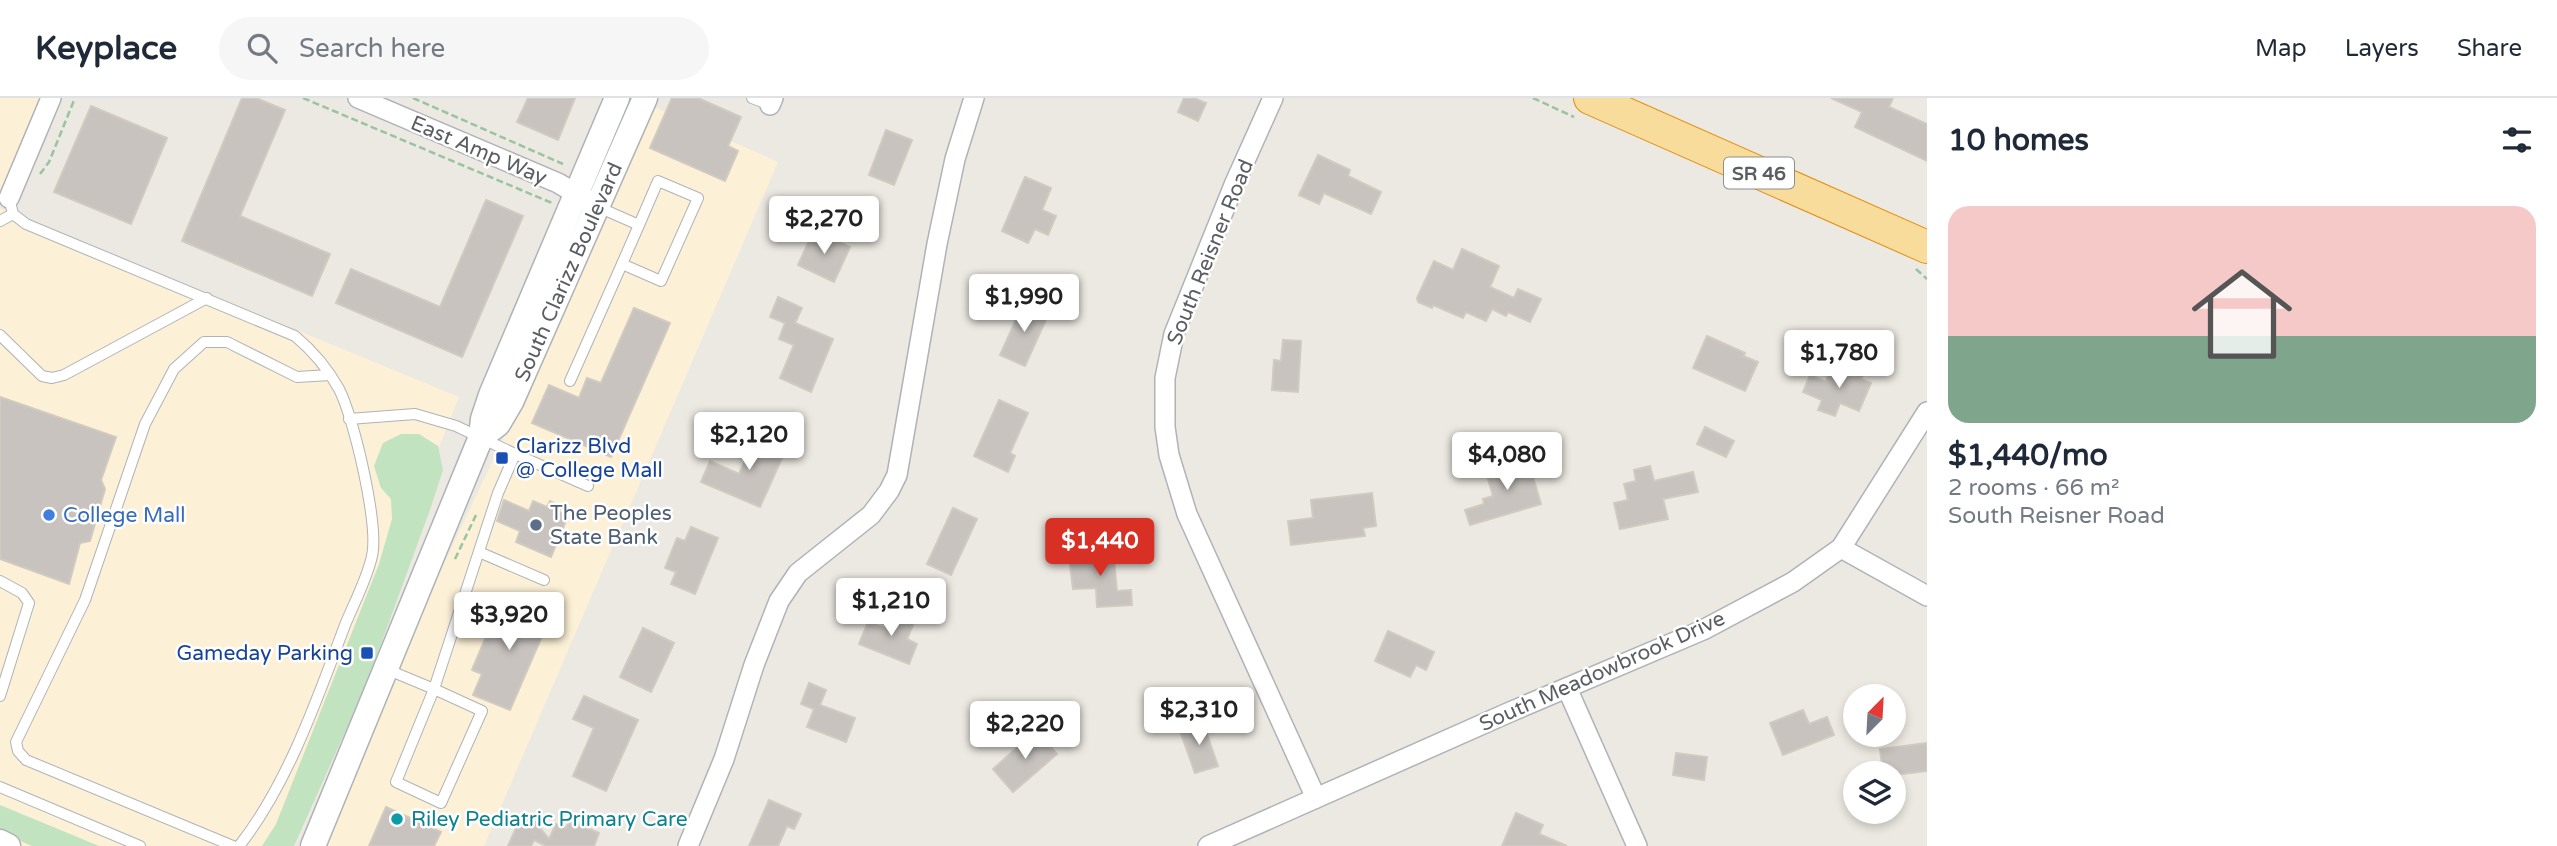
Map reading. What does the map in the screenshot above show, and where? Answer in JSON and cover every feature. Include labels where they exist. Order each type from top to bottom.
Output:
[{"type":"highway","name":"SR 46","points":[[1590,98],[1927,247]]},
{"type":"street","points":[[11,206],[20,169],[51,98]]},
{"type":"street","name":"East Amp Way","points":[[358,98],[558,183],[566,199],[597,207]]},
{"type":"street","name":"South Clarizz Boulevard","points":[[313,846],[481,437],[483,419],[491,396],[566,199],[617,98]]},
{"type":"street","name":"South Clarizz Boulevard","points":[[481,437],[498,424],[511,402],[645,98]]},
{"type":"street","points":[[688,846],[723,759],[754,665],[779,601],[804,568],[871,515],[897,475],[955,159],[974,98]]},
{"type":"street","name":"South Reisner Road","points":[[1273,98],[1234,185],[1174,334],[1165,378],[1164,427],[1169,455],[1187,514],[1317,798]]},
{"type":"street","name":"South Meadowbrook Drive","points":[[1208,846],[1703,630],[1793,582],[1841,548],[1927,412]]},
{"type":"street","points":[[1841,548],[1927,596]]},
{"type":"street","points":[[1567,688],[1637,846]]},
{"type":"street","points":[[0,842],[8,846]]},
{"type":"lane","points":[[570,381],[639,225],[659,181],[698,198],[661,281],[622,264]]},
{"type":"lane","points":[[0,221],[11,206],[26,224],[295,335],[321,361],[340,391],[360,458],[374,529],[372,555],[277,789],[259,821],[239,846]]},
{"type":"lane","points":[[597,207],[639,225]]},
{"type":"lane","points":[[0,335],[42,376],[52,378],[64,375],[207,298]]},
{"type":"lane","points":[[233,846],[26,760],[18,751],[16,742],[85,600],[145,424],[174,369],[204,342],[228,342],[297,377],[330,375]]},
{"type":"lane","points":[[349,419],[415,414],[450,424],[588,486]]},
{"type":"lane","points":[[386,669],[434,689],[482,711],[441,803],[396,782],[434,689],[498,493],[515,454]]},
{"type":"lane","points":[[479,552],[544,580]]},
{"type":"lane","points":[[0,581],[22,593],[29,603],[0,696]]},
{"type":"lane","points":[[0,787],[140,846]]},
{"type":"path","points":[[20,169],[37,175],[45,169],[75,98]]},
{"type":"path","points":[[303,98],[566,199]]},
{"type":"path","points":[[413,98],[566,165]]},
{"type":"shaded area","points":[[0,98],[55,98],[0,205]]},
{"type":"shaded area","points":[[648,104],[778,162],[484,846],[327,846],[396,665],[503,439]]},
{"type":"shaded area","points":[[0,208],[459,397],[279,846],[0,846]]},
{"type":"green space","points":[[401,434],[419,434],[438,446],[443,470],[431,507],[366,685],[294,846],[262,846],[276,824],[379,564],[392,519],[391,499],[381,488],[374,466],[383,443]]},
{"type":"green space","points":[[0,805],[99,846],[32,846],[0,832]]},
{"type":"building","points":[[242,98],[256,98],[285,110],[240,216],[330,254],[312,296],[182,241]]},
{"type":"building","points":[[528,98],[575,98],[558,140],[517,122]]},
{"type":"building","points":[[672,98],[698,98],[741,117],[728,146],[738,151],[725,181],[650,148]]},
{"type":"building","points":[[1184,98],[1194,98],[1206,103],[1198,121],[1178,112]]},
{"type":"building","points":[[1831,98],[1893,98],[1889,107],[1927,124],[1927,161],[1855,127],[1862,112]]},
{"type":"building","points":[[91,106],[167,138],[131,224],[54,192]]},
{"type":"building","points":[[886,130],[912,140],[894,185],[869,175]]},
{"type":"building","points":[[1318,155],[1350,170],[1348,176],[1381,192],[1371,214],[1324,193],[1319,204],[1299,195]]},
{"type":"building","points":[[1025,177],[1051,188],[1042,210],[1056,216],[1048,235],[1035,229],[1028,243],[1002,231]]},
{"type":"building","points":[[486,200],[523,216],[462,357],[336,303],[351,269],[440,307]]},
{"type":"building","points":[[850,218],[866,224],[859,239],[843,232]]},
{"type":"building","points":[[814,230],[850,247],[834,282],[798,265]]},
{"type":"building","points":[[1462,249],[1499,266],[1490,287],[1514,298],[1518,289],[1541,299],[1530,322],[1508,312],[1506,316],[1492,309],[1486,321],[1466,312],[1463,318],[1433,305],[1432,308],[1418,302],[1417,298],[1434,261],[1453,270]]},
{"type":"building","points":[[778,297],[802,308],[795,323],[833,339],[811,392],[780,378],[794,345],[779,339],[785,323],[770,317]]},
{"type":"building","points":[[1024,302],[1049,313],[1025,366],[1000,355]]},
{"type":"building","points":[[634,308],[670,323],[611,457],[532,423],[549,385],[579,398],[587,378],[601,383]]},
{"type":"building","points":[[1707,336],[1745,353],[1743,356],[1758,362],[1745,391],[1693,368]]},
{"type":"building","points":[[1283,340],[1301,341],[1298,392],[1272,390],[1274,360],[1281,361]]},
{"type":"building","points":[[1843,365],[1864,373],[1861,379],[1871,383],[1859,411],[1840,403],[1835,416],[1818,410],[1822,400],[1803,392],[1810,375],[1826,382],[1831,367],[1841,371]]},
{"type":"building","name":"College Mall","points":[[0,397],[116,437],[101,480],[105,489],[90,541],[80,543],[69,584],[0,559]]},
{"type":"building","points":[[999,400],[1028,413],[1010,453],[1015,456],[1008,472],[974,456]]},
{"type":"building","points":[[1705,427],[1734,441],[1726,457],[1697,444]]},
{"type":"building","points":[[757,434],[787,447],[760,507],[701,482],[710,461],[739,474]]},
{"type":"building","points":[[1527,457],[1541,504],[1470,525],[1465,510],[1484,504],[1483,499],[1493,496],[1485,469]]},
{"type":"building","points":[[1650,466],[1654,481],[1693,472],[1698,492],[1663,499],[1668,519],[1620,529],[1614,503],[1628,500],[1624,484],[1636,481],[1634,470]]},
{"type":"building","points":[[1372,493],[1376,526],[1363,528],[1365,536],[1291,545],[1288,521],[1313,518],[1311,500]]},
{"type":"building","name":"The Peoples State Bank","points":[[504,500],[529,511],[533,501],[547,507],[550,501],[561,506],[559,512],[568,516],[551,557],[516,542],[520,531],[497,521]]},
{"type":"building","points":[[953,508],[977,519],[951,575],[927,564]]},
{"type":"building","points":[[691,527],[718,538],[695,594],[671,584],[676,572],[665,568],[677,538],[685,541]]},
{"type":"building","points":[[1113,549],[1117,591],[1131,590],[1132,605],[1097,607],[1096,588],[1073,589],[1070,564],[1078,563],[1077,553]]},
{"type":"building","points":[[514,597],[552,613],[510,710],[473,695],[482,674],[472,670],[498,608],[508,612]]},
{"type":"building","points":[[894,611],[915,620],[907,639],[917,644],[909,664],[859,644],[868,622],[886,629]]},
{"type":"building","points":[[643,628],[674,643],[651,692],[620,677]]},
{"type":"building","points":[[1388,631],[1434,652],[1426,670],[1416,665],[1410,677],[1375,661]]},
{"type":"building","points":[[809,683],[826,690],[820,705],[855,718],[846,742],[807,727],[814,709],[801,704]]},
{"type":"building","points":[[584,696],[638,720],[606,791],[573,776],[594,728],[573,719]]},
{"type":"building","points":[[1803,710],[1809,724],[1827,717],[1834,735],[1783,755],[1770,723]]},
{"type":"building","points":[[1202,720],[1218,766],[1195,773],[1179,728]]},
{"type":"building","points":[[1036,731],[1057,754],[1013,792],[993,769]]},
{"type":"building","points":[[1927,743],[1927,771],[1906,774],[1906,761],[1881,761],[1880,749]]},
{"type":"building","points":[[1676,753],[1707,757],[1704,780],[1673,775]]},
{"type":"building","points":[[769,800],[801,814],[794,829],[787,826],[778,846],[749,846]]},
{"type":"building","name":"Riley Pediatric Primary Care","points":[[386,807],[441,832],[434,846],[369,846]]},
{"type":"building","points":[[1516,813],[1543,825],[1539,834],[1567,846],[1502,846]]},
{"type":"building","points":[[530,816],[549,839],[556,824],[566,828],[570,820],[599,833],[594,846],[546,846],[534,840],[531,846],[508,846],[516,828]]},
{"type":"place","name":"Clarizz Blvd @ College Mall","points":[[502,458]]},
{"type":"place","name":"College Mall","points":[[49,515]]},
{"type":"place","name":"The Peoples State Bank","points":[[536,525]]},
{"type":"place","name":"Gameday Parking","points":[[367,653]]},
{"type":"place","name":"Riley Pediatric Primary Care","points":[[397,819]]}]
